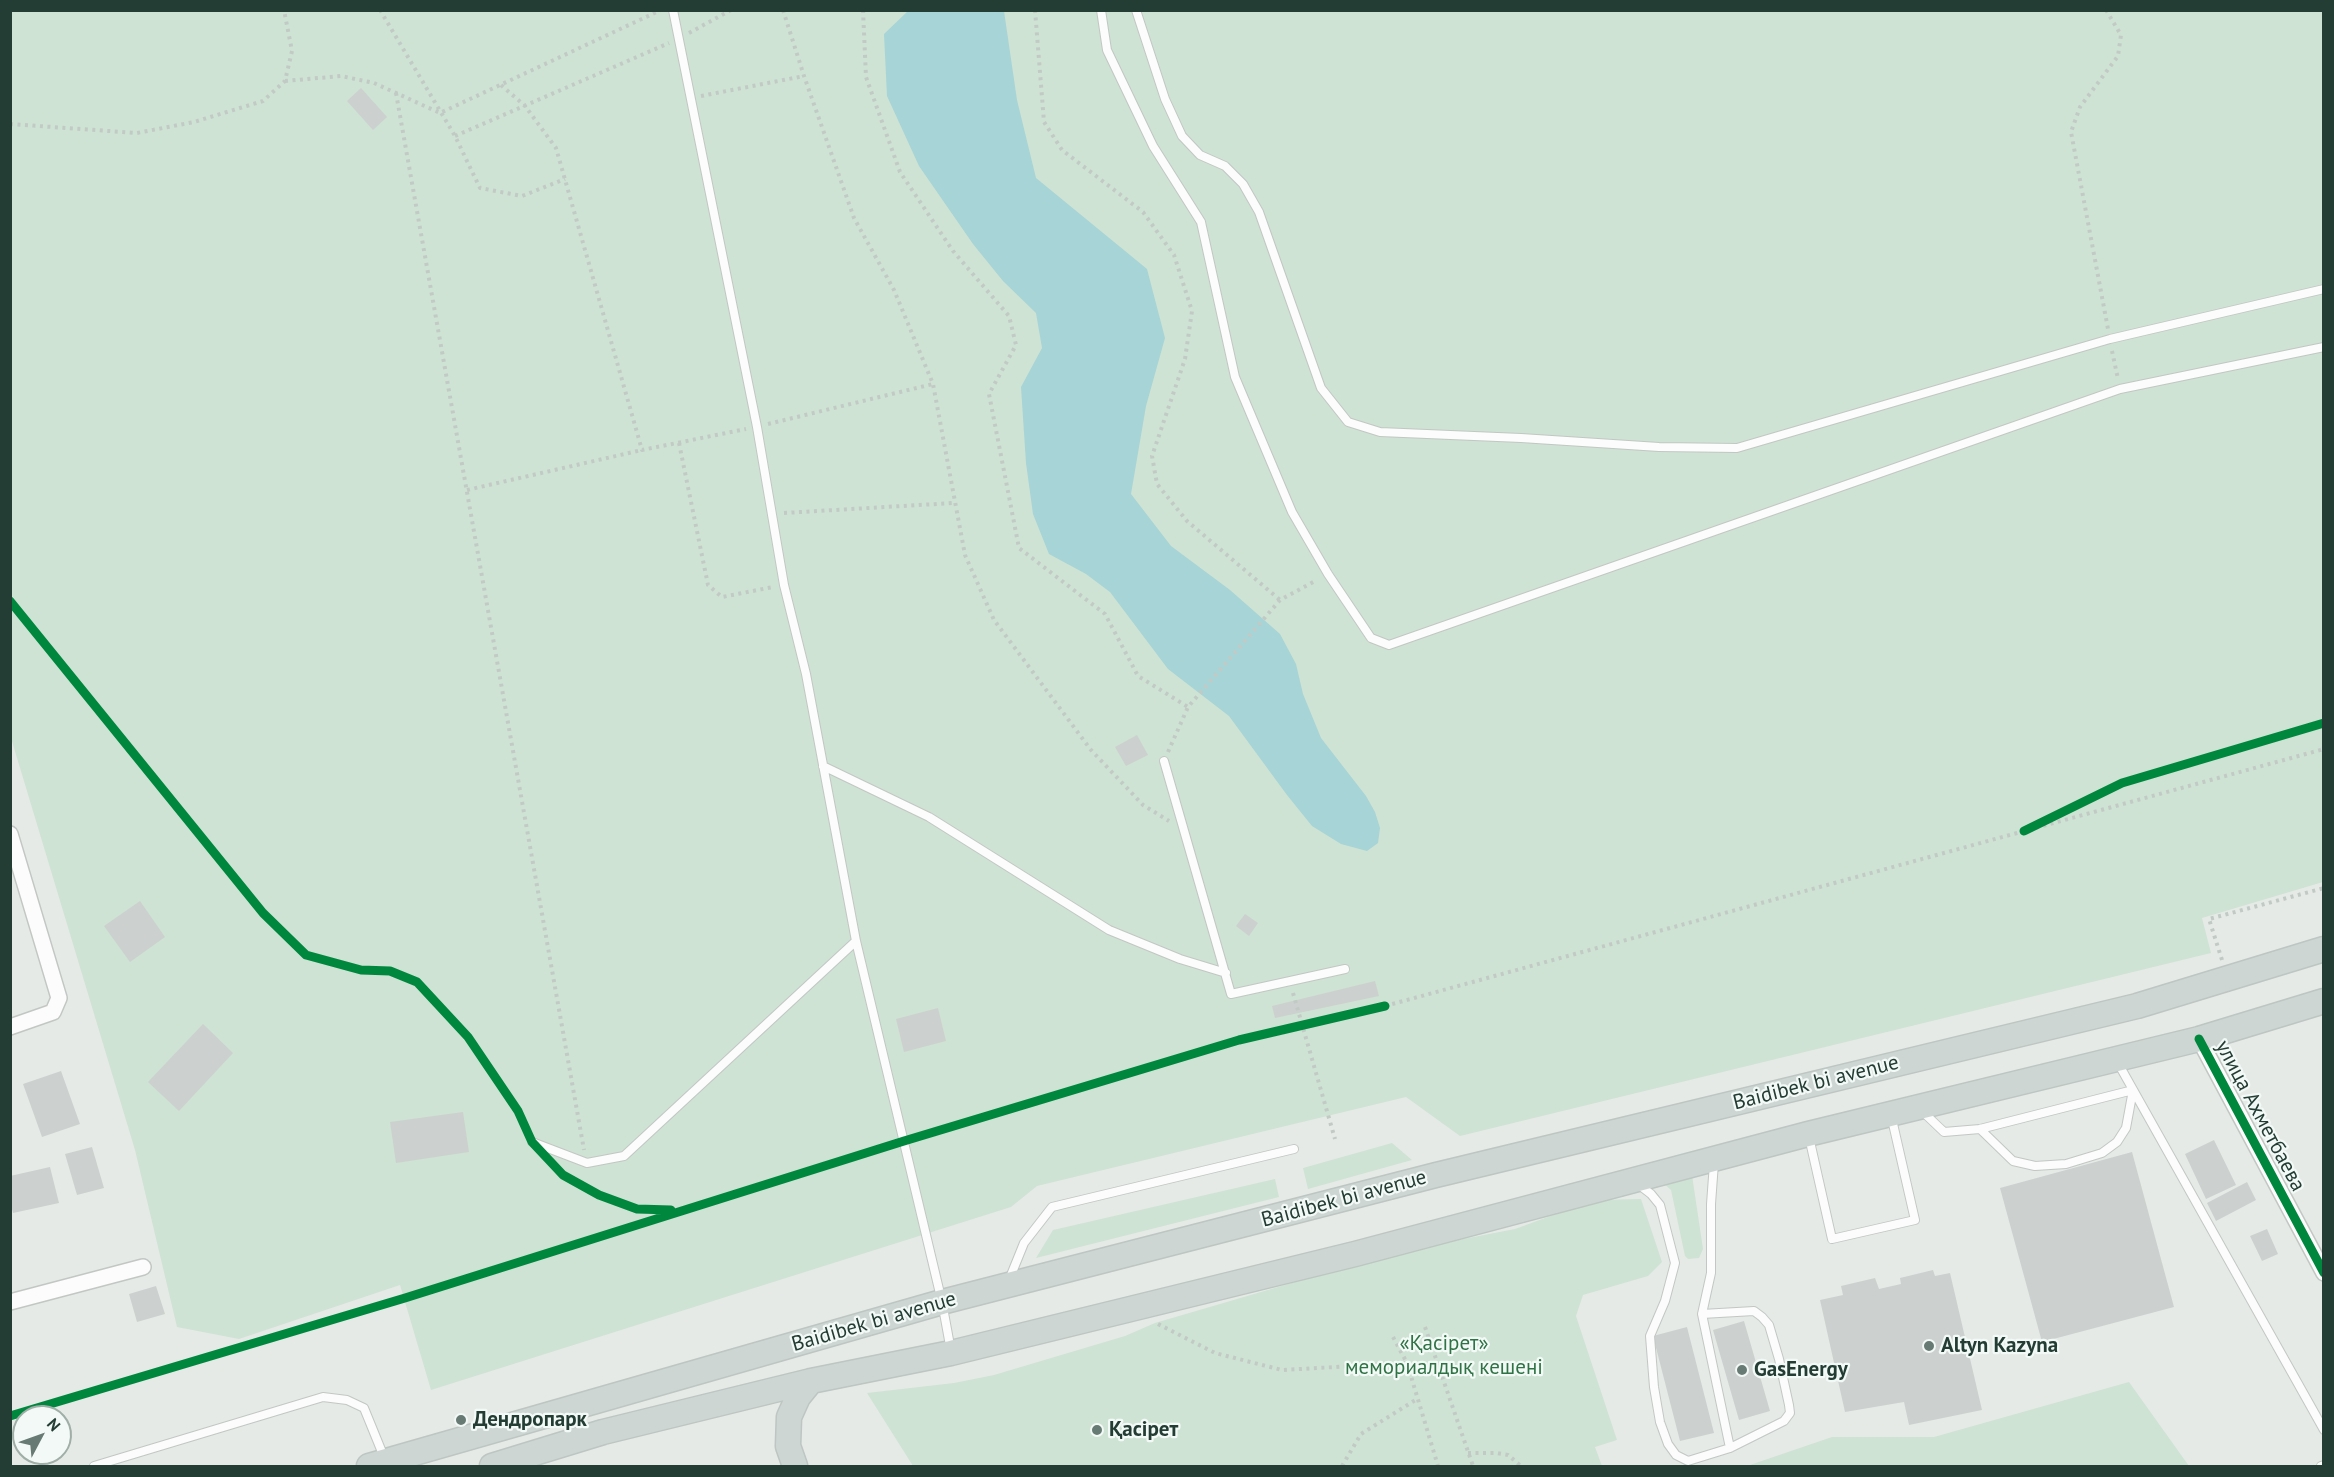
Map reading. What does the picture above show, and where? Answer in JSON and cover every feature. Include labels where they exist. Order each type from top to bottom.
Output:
[{"type":"main road","name":"Baidibek bi avenue","points":[[378,1464],[942,1302],[1436,1175],[2137,1006],[2324,949]]},
{"type":"main road","name":"Baidibek bi avenue","points":[[492,1467],[603,1432],[812,1381],[951,1353],[1355,1254],[1808,1134],[2199,1039],[2324,1000]]},
{"type":"main road","points":[[795,1467],[788,1446],[789,1417],[798,1397],[812,1381]]},
{"type":"street","points":[[10,834],[59,998],[53,1012],[10,1028]]},
{"type":"street","name":"улица Ахметбаева","points":[[2199,1039],[2324,1273]]},
{"type":"street","points":[[10,1302],[143,1267]]},
{"type":"lane","points":[[673,10],[757,427],[784,585],[806,674],[856,941],[942,1302],[951,1353]]},
{"type":"lane","points":[[1101,10],[1107,50],[1153,146],[1201,222],[1235,377],[1292,512],[1328,574],[1371,638],[1389,645],[2120,389],[2324,347]]},
{"type":"lane","points":[[1136,10],[1166,99],[1182,136],[1200,155],[1225,166],[1243,184],[1258,212],[1321,387],[1348,422],[1380,432],[1659,447],[1737,448],[2110,339],[2324,289]]},
{"type":"lane","points":[[1164,761],[1231,994],[1345,969]]},
{"type":"lane","points":[[823,766],[929,817],[1109,930],[1180,959],[1226,973]]},
{"type":"lane","points":[[532,1143],[587,1163],[624,1156],[856,941]]},
{"type":"lane","points":[[2116,1059],[2324,1430]]},
{"type":"lane","points":[[1980,1129],[2013,1161],[2035,1166],[2066,1164],[2102,1153],[2117,1142],[2126,1128],[2133,1090]]},
{"type":"lane","points":[[1918,1107],[1944,1132],[1980,1129],[2133,1090]]},
{"type":"lane","points":[[1808,1134],[1832,1239],[1915,1220],[1891,1114]]},
{"type":"lane","points":[[1006,1286],[1024,1243],[1052,1207],[1294,1149]]},
{"type":"lane","points":[[1714,1159],[1711,1204],[1711,1273],[1702,1314],[1730,1448]]},
{"type":"lane","points":[[1632,1179],[1652,1194],[1660,1205],[1675,1263],[1665,1301],[1650,1336],[1654,1387],[1660,1422],[1668,1444],[1676,1455],[1688,1461],[1730,1448],[1784,1421],[1790,1413],[1779,1359],[1769,1325],[1762,1317],[1754,1311],[1702,1314]]},
{"type":"lane","points":[[94,1467],[323,1397],[346,1400],[364,1408],[378,1464]]},
{"type":"path","points":[[10,124],[137,133],[194,122],[263,101],[285,81],[292,51],[284,10]]},
{"type":"path","points":[[380,10],[455,136],[480,188],[522,196],[565,179]]},
{"type":"path","points":[[285,81],[341,76],[374,83],[440,113],[661,10]]},
{"type":"path","points":[[455,136],[679,39],[731,10]]},
{"type":"path","points":[[783,10],[854,218],[894,290],[933,384],[953,503],[965,555],[994,620],[1091,750],[1143,805],[1185,832]]},
{"type":"path","points":[[864,10],[866,77],[900,172],[953,251],[1009,316],[1016,345],[989,394],[1019,548],[1105,614],[1138,676],[1188,707]]},
{"type":"path","points":[[1035,10],[1044,122],[1062,150],[1143,212],[1174,255],[1192,311],[1185,359],[1152,456],[1157,484],[1187,521],[1280,600]]},
{"type":"path","points":[[2106,10],[2121,34],[2118,56],[2080,107],[2071,132],[2120,389]]},
{"type":"path","points":[[691,98],[804,76]]},
{"type":"path","points":[[501,85],[525,106],[556,148],[642,450]]},
{"type":"path","points":[[396,93],[587,1163]]},
{"type":"path","points":[[467,490],[642,450],[757,427],[933,384]]},
{"type":"path","points":[[679,443],[708,585],[722,597],[784,585]]},
{"type":"path","points":[[771,514],[953,503]]},
{"type":"path","points":[[1164,761],[1188,707],[1280,600],[1328,574]]},
{"type":"path","points":[[1373,1009],[2324,749]]},
{"type":"path","points":[[2024,831],[2073,807]]},
{"type":"path","points":[[2228,978],[2209,919],[2324,888]]},
{"type":"path","points":[[1289,981],[1335,1139]]},
{"type":"path","points":[[1295,1027],[1317,1022]]},
{"type":"path","points":[[1155,1323],[1215,1353],[1282,1370],[1407,1363]]},
{"type":"path","points":[[1425,1327],[1473,1467]]},
{"type":"path","points":[[1393,1337],[1407,1363],[1438,1467]]},
{"type":"path","points":[[1342,1467],[1361,1434],[1417,1398]]},
{"type":"path","points":[[1468,1453],[1508,1455],[1521,1467]]},
{"type":"green space","points":[[10,11],[2323,11],[2323,882],[2202,918],[2211,953],[1460,1136],[1406,1097],[1037,1186],[1011,1207],[431,1390],[400,1285],[239,1339],[177,1327],[135,1150],[11,738]]},
{"type":"green space","points":[[1392,1143],[1412,1160],[1308,1189],[1303,1168]]},
{"type":"green space","points":[[1692,1175],[1703,1249],[1699,1258],[1688,1259],[1685,1256],[1671,1190],[1660,1180]]},
{"type":"green space","points":[[1275,1179],[1279,1197],[1036,1258],[1053,1230]]},
{"type":"green space","name":"«Қасірет» мемориалдық кешені","points":[[1641,1199],[1662,1262],[1648,1276],[1583,1295],[1576,1316],[1617,1440],[1595,1447],[1602,1466],[913,1466],[867,1393],[954,1383],[994,1375],[1125,1336],[1155,1323],[1401,1251],[1515,1229],[1594,1200]]},
{"type":"green space","points":[[2129,1382],[2189,1466],[1747,1466],[1832,1437],[1934,1437]]},
{"type":"water","points":[[908,11],[1004,11],[1017,100],[1036,178],[1147,269],[1165,338],[1146,406],[1131,494],[1171,546],[1230,590],[1280,634],[1296,664],[1303,694],[1321,738],[1366,796],[1375,812],[1380,828],[1378,843],[1367,851],[1341,844],[1312,826],[1229,716],[1168,669],[1110,592],[1086,574],[1049,554],[1033,514],[1026,463],[1021,387],[1042,348],[1036,313],[1003,281],[973,244],[919,166],[887,96],[884,34]]},
{"type":"building","points":[[361,88],[387,117],[373,130],[347,101]]},
{"type":"building","points":[[1137,735],[1148,755],[1126,766],[1115,747]]},
{"type":"building","points":[[140,901],[165,937],[130,962],[104,926]]},
{"type":"building","points":[[1245,914],[1258,923],[1249,936],[1236,926]]},
{"type":"building","points":[[1375,981],[1379,996],[1275,1018],[1272,1006]]},
{"type":"building","points":[[938,1008],[946,1041],[904,1052],[896,1019]]},
{"type":"building","points":[[203,1024],[233,1053],[179,1111],[148,1082]]},
{"type":"building","points":[[61,1071],[80,1124],[42,1137],[23,1084]]},
{"type":"building","points":[[463,1112],[469,1152],[396,1163],[390,1122]]},
{"type":"building","points":[[2214,1140],[2236,1185],[2206,1199],[2185,1154]]},
{"type":"building","points":[[92,1147],[104,1188],[77,1195],[65,1154]]},
{"type":"building","points":[[2132,1152],[2174,1307],[2042,1342],[2000,1188]]},
{"type":"building","points":[[50,1167],[59,1203],[13,1213],[10,1201],[10,1176]]},
{"type":"building","points":[[2247,1182],[2256,1200],[2216,1221],[2207,1203]]},
{"type":"building","points":[[2267,1229],[2278,1254],[2262,1261],[2250,1236]]},
{"type":"building","points":[[1933,1270],[1935,1276],[1950,1273],[1982,1410],[1909,1425],[1904,1402],[1845,1412],[1820,1300],[1843,1295],[1841,1286],[1875,1278],[1879,1289],[1901,1284],[1900,1278]]},
{"type":"building","points":[[156,1286],[165,1314],[137,1322],[129,1294]]},
{"type":"building","name":"GasEnergy","points":[[1744,1321],[1770,1411],[1739,1420],[1713,1330]]},
{"type":"building","points":[[1687,1327],[1714,1433],[1680,1441],[1653,1336]]},
{"type":"cycle path","points":[[10,601],[263,913],[306,955],[361,970],[390,971],[417,982],[468,1037],[518,1111],[532,1142],[563,1175],[599,1195],[637,1209],[671,1210]]},
{"type":"cycle path","points":[[2024,831],[2122,783],[2324,723]]},
{"type":"cycle path","points":[[10,1416],[405,1298],[904,1141],[1239,1040],[1385,1006]]},
{"type":"cycle path","points":[[2199,1039],[2324,1273]]},
{"type":"place","name":"Altyn Kazyna","points":[[1929,1346]]},
{"type":"place","name":"GasEnergy","points":[[1742,1370]]},
{"type":"place","name":"Дендропарк","points":[[461,1420]]},
{"type":"place","name":"Қасірет","points":[[1097,1430]]}]
